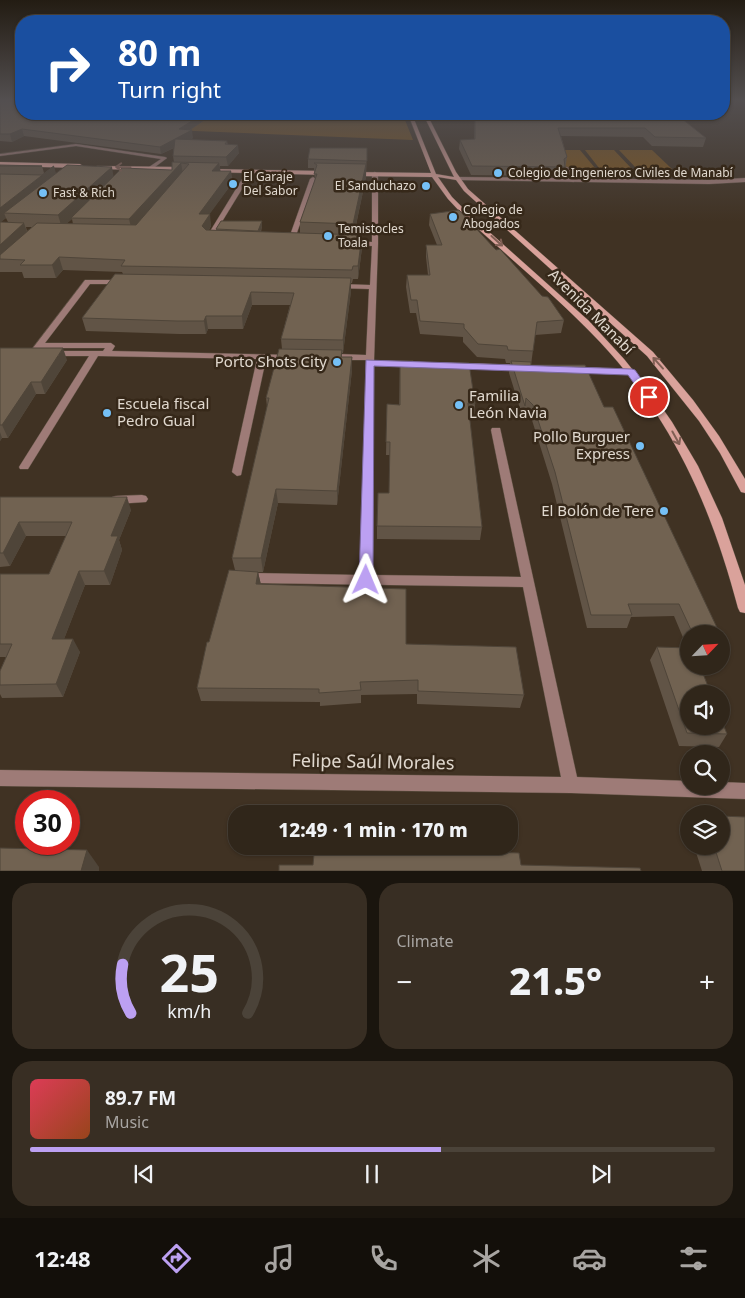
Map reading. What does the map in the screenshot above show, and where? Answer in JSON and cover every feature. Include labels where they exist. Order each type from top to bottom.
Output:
[{"type":"main road","name":"Avenida Manabí","points":[[419,141],[433,180],[463,211],[586,323],[632,372],[667,422],[704,490],[732,562],[745,608]]},
{"type":"main road","name":"Avenida Manabí","points":[[438,141],[458,180],[482,207],[555,268],[650,354],[708,426],[745,489]]},
{"type":"main road","points":[[0,164],[85,166]]},
{"type":"main road","points":[[94,167],[190,169]]},
{"type":"main road","points":[[200,170],[337,173]]},
{"type":"main road","points":[[0,171],[78,173]]},
{"type":"main road","points":[[96,173],[186,176]]},
{"type":"main road","points":[[346,173],[419,182]]},
{"type":"main road","points":[[206,176],[331,180]]},
{"type":"main road","points":[[348,180],[375,177],[458,180]]},
{"type":"street","points":[[0,155],[76,145],[165,158],[151,168]]},
{"type":"street","points":[[58,172],[66,166]]},
{"type":"street","points":[[567,169],[572,181]]},
{"type":"street","points":[[218,238],[209,238],[250,171]]},
{"type":"street","points":[[366,580],[375,177]]},
{"type":"street","points":[[291,241],[313,179]]},
{"type":"street","points":[[458,180],[709,182],[745,180]]},
{"type":"street","points":[[282,240],[301,241]]},
{"type":"street","points":[[338,242],[375,244]]},
{"type":"street","points":[[127,282],[88,282],[40,345],[29,353],[301,357]]},
{"type":"street","points":[[333,286],[372,286]]},
{"type":"street","points":[[40,345],[111,346],[106,354]]},
{"type":"street","points":[[24,467],[95,354]]},
{"type":"street","points":[[237,472],[262,356]]},
{"type":"street","points":[[330,357],[428,364]]},
{"type":"street","points":[[447,365],[534,368]]},
{"type":"street","points":[[564,369],[632,372]]},
{"type":"street","points":[[496,430],[571,784]]},
{"type":"street","points":[[104,500],[142,499]]},
{"type":"street","points":[[236,578],[528,582]]},
{"type":"street","name":"Felipe Saúl Morales","points":[[0,778],[571,784],[745,791]]},
{"type":"shaded area","points":[[548,150],[580,150],[595,168],[560,168]]},
{"type":"shaded area","points":[[585,150],[614,150],[631,168],[599,168]]},
{"type":"shaded area","points":[[619,150],[652,150],[672,169],[637,169]]},
{"type":"building","points":[[111,141],[172,141],[160,147]]},
{"type":"building","points":[[175,141],[227,141],[225,144],[238,145],[226,157],[173,156]]},
{"type":"building","points":[[460,141],[562,141],[567,157],[564,159],[565,167],[472,166]]},
{"type":"building","points":[[310,148],[367,148],[367,161],[308,159]]},
{"type":"building","points":[[172,162],[219,163],[212,171],[231,171],[199,214],[210,214],[202,226],[206,230],[362,235],[358,266],[353,266],[352,270],[121,266],[125,260],[59,257],[52,265],[20,265],[25,260],[0,259],[0,255],[37,223],[136,225],[189,164],[181,163],[129,219],[71,218],[122,168],[172,170]]},
{"type":"building","points":[[314,163],[366,164],[353,224],[300,222],[317,174],[314,174],[317,165]]},
{"type":"building","points":[[0,165],[42,166],[0,166]]},
{"type":"building","points":[[67,165],[112,167],[58,215],[4,213]]},
{"type":"building","points":[[54,166],[0,208],[0,174],[42,175]]},
{"type":"building","points":[[459,210],[496,250],[500,249],[542,296],[548,297],[564,320],[537,322],[533,351],[508,350],[507,346],[478,344],[464,328],[464,324],[420,321],[417,300],[411,300],[407,275],[430,275],[426,245],[442,245],[430,214]]},
{"type":"building","points":[[221,221],[262,221],[258,231],[216,229]]},
{"type":"building","points":[[0,222],[24,223],[0,245]]},
{"type":"building","points":[[115,274],[351,278],[343,340],[281,339],[294,293],[251,292],[242,316],[206,316],[204,321],[82,318]]},
{"type":"building","points":[[0,348],[63,348],[41,382],[31,382],[2,425],[0,425]]},
{"type":"building","points":[[279,349],[342,350],[341,357],[352,357],[337,491],[276,489],[261,558],[232,558],[269,398],[266,398]]},
{"type":"building","points":[[511,361],[531,362],[531,365],[585,365],[604,407],[613,407],[716,625],[689,625],[679,604],[628,604],[632,615],[591,615],[555,472],[533,405],[526,398],[525,406]]},
{"type":"building","points":[[400,362],[469,363],[475,404],[468,403],[482,527],[377,526],[378,493],[389,493],[390,442],[386,442],[387,404],[400,405]]},
{"type":"building","points":[[0,497],[127,497],[111,536],[118,536],[104,571],[79,571],[52,639],[73,639],[56,684],[0,685],[0,671],[12,644],[0,644],[0,574],[49,574],[72,522],[19,522],[3,553],[0,553]]},
{"type":"building","points":[[229,570],[258,572],[256,584],[406,589],[406,644],[516,647],[524,695],[418,691],[418,680],[360,682],[361,690],[319,693],[319,689],[197,688],[207,642],[209,642]]},
{"type":"building","points":[[657,647],[680,648],[680,675],[704,675],[707,685],[680,685],[680,713]]},
{"type":"building","points":[[730,816],[745,817],[745,871],[722,871],[717,855],[730,855]]},
{"type":"building","points":[[0,848],[15,848],[15,855],[80,855],[80,850],[87,850],[81,871],[0,871]]},
{"type":"building","points":[[518,853],[521,865],[640,868],[641,871],[279,871],[279,865],[313,865],[314,855],[518,855]]},
{"type":"place","name":"Colegio de Ingenieros Civiles de Manabí","points":[[498,173]]},
{"type":"place","name":"El Garaje Del Sabor","points":[[233,184]]},
{"type":"place","name":"El Sanduchazo","points":[[426,186]]},
{"type":"place","name":"Fast & Rich","points":[[43,193]]},
{"type":"place","name":"Colegio de Abogados","points":[[453,217]]},
{"type":"place","name":"Temistocles Toala","points":[[328,236]]},
{"type":"place","name":"Porto Shots City","points":[[337,362]]},
{"type":"place","name":"Familia León Navia","points":[[459,405]]},
{"type":"place","name":"Escuela fiscal Pedro Gual","points":[[107,413]]},
{"type":"place","name":"Pollo Burguer Express","points":[[640,446]]},
{"type":"place","name":"El Bolón de Tere","points":[[664,511]]},
{"type":"route","points":[[366,580],[369,362],[632,372],[649,397]]}]
